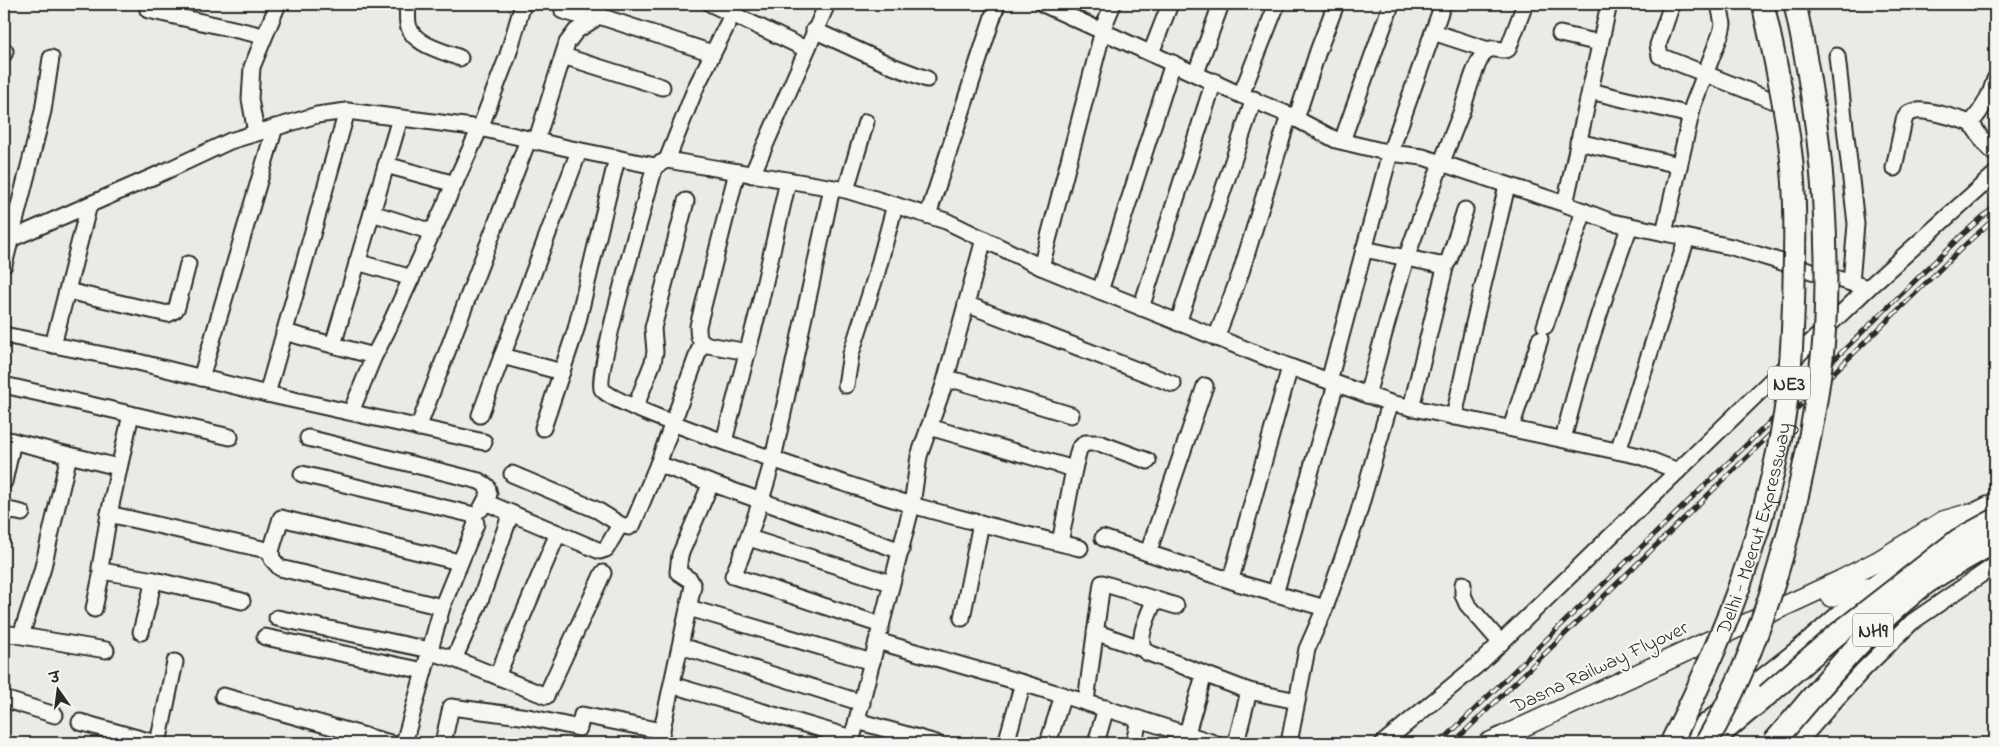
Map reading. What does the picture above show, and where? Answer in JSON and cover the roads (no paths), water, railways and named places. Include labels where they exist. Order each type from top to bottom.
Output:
[{"type":"highway","name":"Delhi - Meerut Expressway","points":[[1671,743],[1698,688],[1747,561],[1771,484],[1790,376],[1795,236],[1791,156],[1779,76],[1763,4]]},
{"type":"highway","name":"Delhi - Meerut Expressway","points":[[1707,743],[1724,713],[1749,652],[1778,570],[1800,490],[1823,356],[1826,298],[1826,218],[1819,137],[1807,60],[1795,4]]},
{"type":"highway","name":"NH9","points":[[1707,743],[1835,636],[1958,540],[1995,520]]},
{"type":"highway","name":"NH9","points":[[1773,743],[1860,642],[1887,617],[1918,589],[1995,542]]},
{"type":"main road","name":"Dasna Railway Flyover","points":[[1488,743],[1841,580],[1878,561],[1943,521],[1971,513]]},
{"type":"main road","name":"Dasna Railway Flyover","points":[[1514,743],[1838,593],[1857,587],[1868,588]]},
{"type":"street","points":[[256,133],[250,99],[252,67],[278,4]]},
{"type":"street","points":[[407,4],[408,25],[412,34],[419,40],[460,58]]},
{"type":"street","points":[[351,412],[374,356],[412,278],[480,128],[507,58],[523,4]]},
{"type":"street","points":[[563,4],[563,11],[596,13],[712,53]]},
{"type":"street","points":[[711,4],[806,49]]},
{"type":"street","points":[[748,352],[702,342],[698,336],[698,326],[745,173],[827,4]]},
{"type":"street","points":[[928,215],[997,4]]},
{"type":"street","points":[[1041,267],[1103,31],[1113,4]]},
{"type":"street","points":[[1151,53],[1170,4]]},
{"type":"street","points":[[1196,73],[1221,4]]},
{"type":"street","points":[[1178,323],[1277,4]]},
{"type":"street","points":[[1216,338],[1241,272],[1293,117],[1336,4]]},
{"type":"street","points":[[1275,594],[1332,382],[1364,249],[1390,153],[1443,4]]},
{"type":"street","points":[[1367,395],[1407,258],[1440,163],[1476,69],[1484,53],[1488,50],[1494,48],[1503,51],[1508,49],[1525,4]]},
{"type":"street","points":[[1565,204],[1609,4]]},
{"type":"street","points":[[1672,4],[1658,45],[1660,56],[1774,101]]},
{"type":"street","points":[[1664,233],[1690,115],[1723,24],[1719,4]]},
{"type":"street","points":[[1049,5],[1293,117],[1336,140],[1390,153],[1423,157],[1565,204],[1612,222],[1732,247],[1868,288]]},
{"type":"street","points":[[1342,141],[1390,5]]},
{"type":"street","points":[[148,10],[264,36]]},
{"type":"street","points":[[418,428],[532,141],[567,43],[576,31],[596,13]]},
{"type":"street","points":[[732,15],[712,53],[661,163],[606,352],[601,387],[605,393],[635,408],[773,459],[912,505],[1080,548]]},
{"type":"street","points":[[814,30],[892,66],[927,79]]},
{"type":"street","points":[[1433,32],[1488,50]]},
{"type":"street","points":[[1560,34],[1600,43]]},
{"type":"street","points":[[563,56],[662,87]]},
{"type":"street","points":[[1836,56],[1856,224],[1851,283]]},
{"type":"street","points":[[4,264],[7,241],[43,111],[51,58]]},
{"type":"street","points":[[1100,291],[1173,63]]},
{"type":"street","points":[[1971,123],[1989,98],[1995,79]]},
{"type":"street","points":[[1141,308],[1214,81]]},
{"type":"street","points":[[1590,92],[1690,115]]},
{"type":"street","points":[[7,241],[230,141],[317,115],[347,110],[480,128],[532,141],[617,158],[745,173],[839,189],[895,205],[946,221],[1041,267],[1178,323],[1290,367],[1390,403],[1640,456],[1678,471]]},
{"type":"street","points":[[267,394],[347,110]]},
{"type":"street","points":[[1894,168],[1904,120],[1914,110],[1971,123],[1986,145],[1995,154]]},
{"type":"street","points":[[333,345],[400,118]]},
{"type":"street","points":[[866,122],[839,189],[762,501],[733,576],[881,624]]},
{"type":"street","points":[[201,378],[275,128]]},
{"type":"street","points":[[1578,142],[1678,165]]},
{"type":"street","points":[[480,415],[580,151]]},
{"type":"street","points":[[543,428],[576,329],[617,158]]},
{"type":"street","points":[[386,165],[454,184]]},
{"type":"street","points":[[1383,743],[1480,663],[1868,288],[1995,174]]},
{"type":"street","points":[[724,441],[748,352],[788,181]]},
{"type":"street","points":[[1454,417],[1474,323],[1507,186]]},
{"type":"street","points":[[635,408],[653,362],[655,352],[653,328],[686,201]]},
{"type":"street","points":[[53,345],[90,205]]},
{"type":"street","points":[[846,384],[851,354],[877,272],[895,205]]},
{"type":"street","points":[[1411,408],[1446,264],[1450,260],[1464,210]]},
{"type":"street","points":[[1511,428],[1584,211]]},
{"type":"street","points":[[372,213],[432,232]]},
{"type":"street","points":[[1563,439],[1580,374],[1607,287],[1630,226]]},
{"type":"street","points":[[1618,451],[1687,238]]},
{"type":"street","points":[[672,685],[852,741],[912,505],[920,456],[944,385],[984,239]]},
{"type":"street","points":[[1364,249],[1440,265],[1446,264]]},
{"type":"street","points":[[357,262],[412,278]]},
{"type":"street","points":[[67,291],[168,314],[177,307],[188,264]]},
{"type":"street","points":[[966,304],[1173,384]]},
{"type":"street","points":[[284,332],[374,356]]},
{"type":"street","points":[[4,335],[134,361],[267,394],[484,442]]},
{"type":"street","points":[[512,474],[597,510],[621,525],[628,526],[633,524],[658,464],[702,342]]},
{"type":"street","points":[[502,356],[562,372]]},
{"type":"street","points":[[1231,579],[1290,367]]},
{"type":"street","points":[[944,385],[950,381],[958,381],[1071,415]]},
{"type":"street","points":[[4,385],[230,438]]},
{"type":"street","points":[[1148,552],[1205,386]]},
{"type":"street","points":[[1289,743],[1308,649],[1325,608],[1357,518],[1390,403]]},
{"type":"street","points":[[94,609],[102,571],[100,559],[118,467],[131,414]]},
{"type":"street","points":[[929,426],[1074,469]]},
{"type":"street","points":[[308,438],[479,481],[487,486],[489,494],[476,518],[476,524],[442,607],[404,743]]},
{"type":"street","points":[[4,482],[8,440],[118,467]]},
{"type":"street","points":[[1060,543],[1079,449],[1085,443],[1099,443],[1148,461]]},
{"type":"street","points":[[22,636],[42,570],[69,455]]},
{"type":"street","points":[[658,464],[901,551]]},
{"type":"street","points":[[302,474],[474,515],[476,518]]},
{"type":"street","points":[[443,743],[451,707],[528,717],[579,728],[582,715],[660,737],[693,591],[692,582],[678,572],[678,564],[680,555],[711,484]]},
{"type":"street","points":[[1679,743],[1868,588],[1939,540],[1971,513],[1995,501]]},
{"type":"street","points":[[485,502],[602,551],[609,545],[621,525]]},
{"type":"street","points":[[4,510],[22,514]]},
{"type":"street","points":[[454,659],[480,601],[511,513]]},
{"type":"street","points":[[109,514],[271,551]]},
{"type":"street","points":[[442,607],[280,568],[272,559],[271,551],[281,518],[459,562]]},
{"type":"street","points":[[962,618],[981,523]]},
{"type":"street","points":[[497,676],[558,533]]},
{"type":"street","points":[[749,538],[891,583]]},
{"type":"street","points":[[1103,538],[1275,594],[1325,608]]},
{"type":"street","points":[[1798,743],[1864,669],[1912,622],[1987,566],[1939,540]]},
{"type":"street","points":[[102,571],[154,580],[242,601]]},
{"type":"street","points":[[277,618],[430,651],[546,696],[603,573]]},
{"type":"street","points":[[141,632],[154,580]]},
{"type":"street","points":[[1086,701],[1102,583],[1176,606]]},
{"type":"street","points":[[1463,584],[1463,595],[1467,604],[1501,643]]},
{"type":"street","points":[[1143,649],[1141,638],[1155,599]]},
{"type":"street","points":[[689,608],[872,662]]},
{"type":"street","points":[[1820,629],[1864,669]]},
{"type":"street","points":[[1095,632],[1249,691],[1297,701]]},
{"type":"street","points":[[4,633],[106,650]]},
{"type":"street","points":[[265,637],[424,671]]},
{"type":"street","points":[[877,641],[1086,701],[1139,719],[1185,739],[1214,743]]},
{"type":"street","points":[[681,646],[862,703]]},
{"type":"street","points":[[80,722],[134,740],[156,743],[175,662]]},
{"type":"street","points":[[1185,739],[1204,675]]},
{"type":"street","points":[[1006,743],[1023,683]]},
{"type":"street","points":[[1236,743],[1249,691]]},
{"type":"street","points":[[1048,743],[1063,695]]},
{"type":"street","points":[[223,696],[390,743]]},
{"type":"street","points":[[4,699],[54,715]]},
{"type":"street","points":[[1096,743],[1106,708]]},
{"type":"street","points":[[1134,743],[1139,719]]},
{"type":"street","points":[[856,721],[936,743]]},
{"type":"railway","points":[[1440,743],[1962,235],[1995,206]]},
{"type":"railway","points":[[1453,743],[1968,242],[1995,218]]}]
